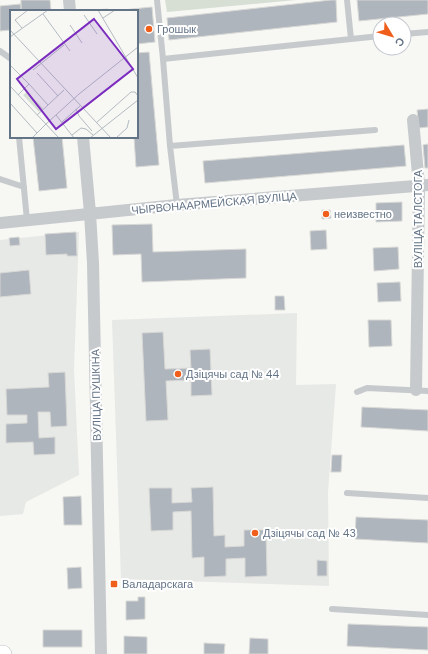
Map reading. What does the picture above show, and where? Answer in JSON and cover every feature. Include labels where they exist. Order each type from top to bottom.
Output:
[{"type":"street","points":[[69,0],[70,10]]},
{"type":"street","name":"ВУЛІЦА ТАЛСТОГА","points":[[413,120],[424,185],[422,390]]},
{"type":"street","name":"ВУЛІЦА ПУШКІНА","points":[[82,138],[90,213],[101,654]]},
{"type":"street","name":"ЧЫРВОНААРМЕЙСКАЯ ВУЛІЦА","points":[[0,223],[90,213],[424,185]]},
{"type":"lane","points":[[157,0],[177,206]]},
{"type":"lane","points":[[347,0],[351,39]]},
{"type":"lane","points":[[412,33],[428,32]]},
{"type":"lane","points":[[163,60],[372,37]]},
{"type":"lane","points":[[0,51],[10,58]]},
{"type":"lane","points":[[170,146],[375,130]]},
{"type":"lane","points":[[19,138],[27,220]]},
{"type":"lane","points":[[0,179],[24,187]]},
{"type":"lane","points":[[357,392],[367,388],[422,390]]},
{"type":"lane","points":[[347,493],[428,498]]},
{"type":"lane","points":[[332,609],[428,615]]},
{"type":"shaded area","points":[[165,0],[296,0],[167,12]]},
{"type":"shaded area","points":[[79,232],[74,370],[79,475],[26,502],[23,514],[0,516],[0,240]]},
{"type":"shaded area","points":[[297,313],[296,385],[336,384],[328,492],[329,586],[121,579],[112,320]]},
{"type":"building","points":[[21,0],[50,0],[51,10],[21,10]]},
{"type":"building","points":[[336,0],[337,22],[169,40],[167,18]]},
{"type":"building","points":[[357,0],[428,0],[428,14],[408,16],[372,16],[372,20],[359,21]]},
{"type":"building","points":[[21,4],[21,10],[10,10],[10,30],[0,31],[0,6]]},
{"type":"building","points":[[152,7],[155,42],[138,44],[138,10],[122,10]]},
{"type":"building","points":[[149,52],[159,165],[136,167],[134,138],[138,138],[138,53]]},
{"type":"building","points":[[428,109],[428,127],[419,128],[417,110]]},
{"type":"building","points":[[33,138],[62,138],[67,188],[39,191]]},
{"type":"building","points":[[428,144],[428,168],[425,168],[423,145]]},
{"type":"building","points":[[404,145],[406,166],[205,183],[203,161]]},
{"type":"building","points":[[402,202],[402,221],[376,222],[376,203]]},
{"type":"building","name":"неизвестно","points":[[322,210],[330,210],[331,218],[322,219]]},
{"type":"building","points":[[152,224],[153,252],[246,249],[246,278],[142,282],[141,254],[113,255],[112,225]]},
{"type":"building","points":[[326,230],[327,249],[311,250],[310,231]]},
{"type":"building","points":[[76,232],[77,256],[67,256],[67,254],[46,255],[45,234]]},
{"type":"building","points":[[19,237],[20,245],[10,246],[9,238]]},
{"type":"building","points":[[398,247],[399,269],[374,271],[373,248]]},
{"type":"building","points":[[29,270],[31,294],[0,297],[0,273]]},
{"type":"building","points":[[400,282],[401,301],[378,302],[377,283]]},
{"type":"building","points":[[275,296],[284,296],[285,310],[275,310]]},
{"type":"building","points":[[368,320],[391,320],[392,346],[369,347]]},
{"type":"building","name":"Дзіцячы сад № 44","points":[[163,332],[165,369],[191,368],[190,350],[210,349],[212,395],[191,396],[191,380],[166,381],[168,420],[146,421],[142,333]]},
{"type":"building","points":[[65,372],[67,426],[51,427],[50,412],[38,412],[39,438],[55,437],[55,454],[34,455],[33,442],[6,443],[6,424],[27,423],[27,415],[7,415],[6,389],[49,387],[48,373]]},
{"type":"building","points":[[362,407],[428,410],[428,431],[361,427]]},
{"type":"building","points":[[332,455],[342,455],[341,472],[331,472]]},
{"type":"building","name":"Дзіцячы сад № 43","points":[[213,487],[214,536],[225,535],[225,547],[244,546],[244,530],[266,530],[267,576],[245,577],[245,558],[226,559],[226,576],[204,577],[204,557],[192,558],[191,511],[173,512],[173,530],[151,531],[149,488],[172,488],[172,503],[192,502],[191,488]]},
{"type":"building","points":[[81,496],[82,525],[64,525],[63,497]]},
{"type":"building","points":[[356,517],[428,520],[428,543],[355,539]]},
{"type":"building","points":[[317,560],[327,561],[327,576],[317,576]]},
{"type":"building","points":[[81,567],[82,588],[68,589],[67,568]]},
{"type":"building","points":[[138,597],[145,597],[145,619],[126,620],[126,601],[138,601]]},
{"type":"building","points":[[348,624],[428,627],[428,650],[347,646]]},
{"type":"building","points":[[43,630],[82,630],[82,647],[43,647]]},
{"type":"building","points":[[124,636],[147,637],[147,654],[124,654]]},
{"type":"building","points":[[250,638],[268,639],[268,654],[249,654]]},
{"type":"building","points":[[204,643],[225,644],[224,654],[204,654]]},
{"type":"place","name":"Грошык","points":[[149,29]]},
{"type":"place","name":"неизвестно","points":[[326,214]]},
{"type":"place","name":"Дзіцячы сад № 44","points":[[178,374]]},
{"type":"place","name":"Дзіцячы сад № 43","points":[[255,533]]},
{"type":"place","name":"Валадарскага","points":[[114,584]]}]
